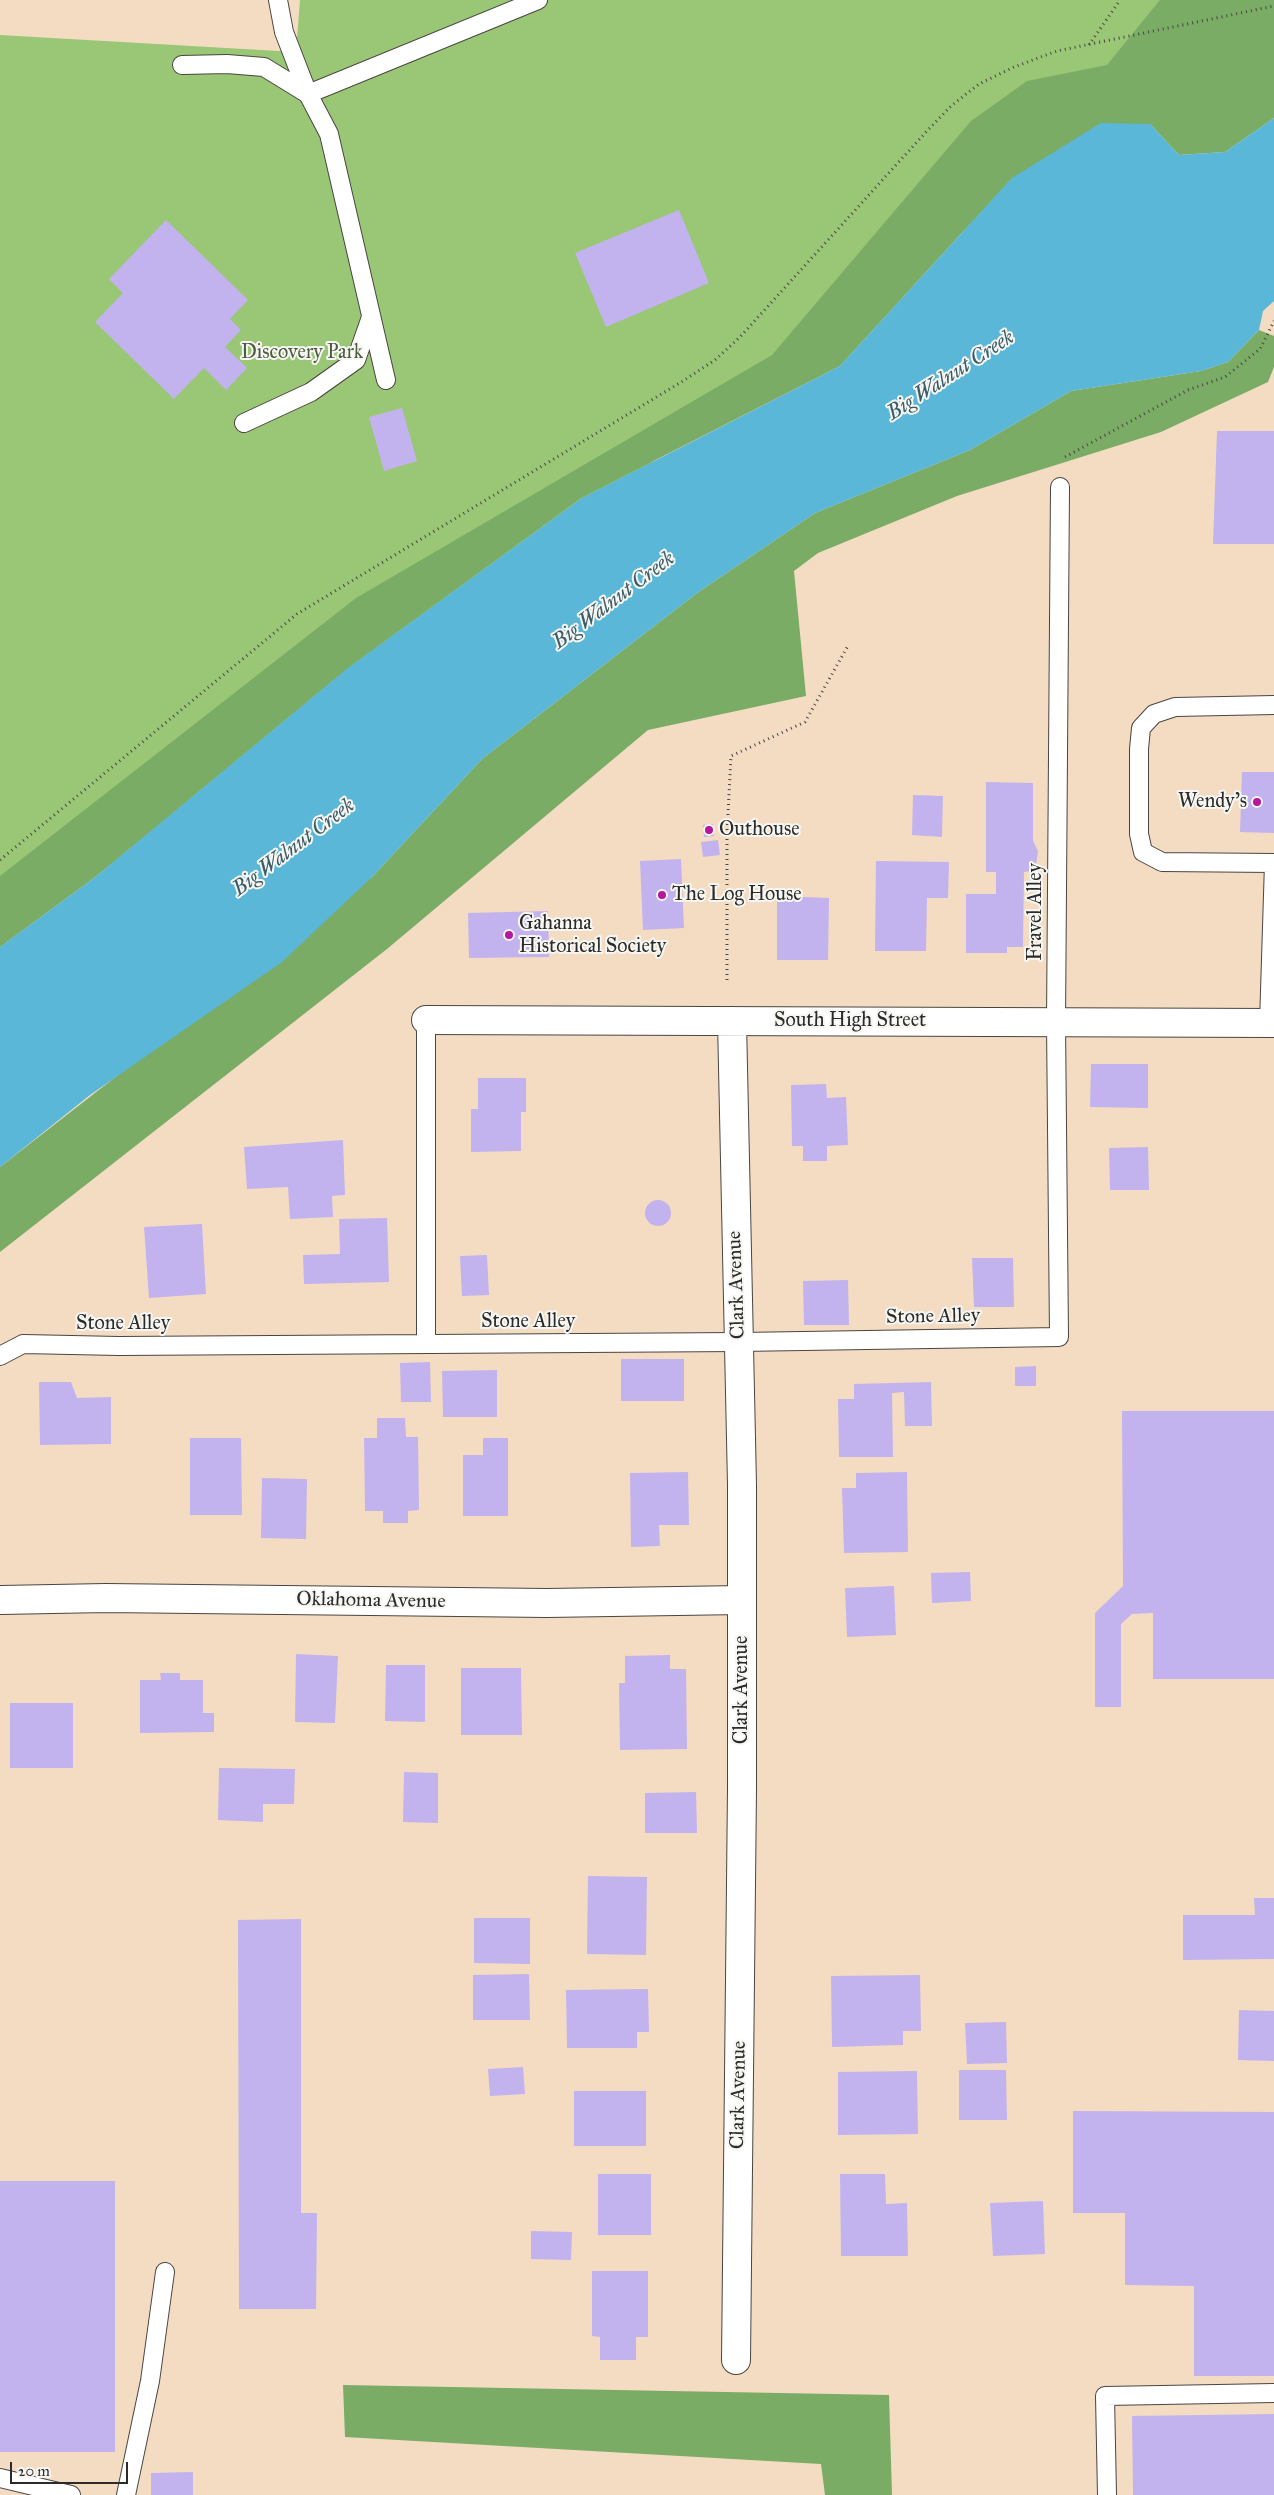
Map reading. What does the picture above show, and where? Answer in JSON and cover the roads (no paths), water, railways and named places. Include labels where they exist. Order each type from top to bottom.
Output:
[{"type":"street","name":"South High Street","points":[[426,1020],[1272,1023]]},
{"type":"street","name":"Clark Avenue","points":[[732,1021],[742,1485],[742,1788],[736,2360]]},
{"type":"street","name":"Oklahoma Avenue","points":[[0,1600],[106,1598],[547,1603],[742,1600]]},
{"type":"lane","points":[[278,0],[284,32],[308,94],[329,134],[386,380]]},
{"type":"lane","points":[[308,94],[538,0]]},
{"type":"lane","points":[[182,65],[227,64],[264,67],[308,94]]},
{"type":"lane","points":[[244,423],[311,392],[356,360],[371,317]]},
{"type":"lane","name":"Fravel Alley","points":[[1059,1336],[1056,1022],[1060,487]]},
{"type":"lane","points":[[1272,1023],[1274,863],[1162,862],[1143,852],[1139,834],[1139,749],[1141,728],[1154,714],[1175,707],[1274,705]]},
{"type":"lane","points":[[426,1020],[426,1344]]},
{"type":"lane","name":"Stone Alley","points":[[0,1356],[22,1344],[739,1342],[1059,1336]]},
{"type":"lane","points":[[126,2495],[150,2381],[165,2272]]},
{"type":"lane","points":[[1108,2495],[1105,2396],[1274,2393]]},
{"type":"lane","points":[[0,2478],[71,2495]]},
{"type":"water","name":"Big Walnut Creek","points":[[1274,118],[1274,301],[1263,311],[1259,330],[1228,362],[1201,371],[1071,391],[970,450],[815,513],[697,593],[482,759],[372,877],[282,962],[90,1095],[0,1167],[0,947],[94,878],[348,668],[582,498],[840,366],[1012,178],[1101,123],[1150,124],[1179,155],[1225,152]]},
{"type":"place","name":"Wendy's","points":[[1257,802]]},
{"type":"place","name":"Outhouse","points":[[709,830]]},
{"type":"place","name":"The Log House","points":[[662,895]]},
{"type":"place","name":"Gahanna Historical Society","points":[[509,935]]},
{"type":"park label","name":"Discovery Park","points":[[302,353]]}]
